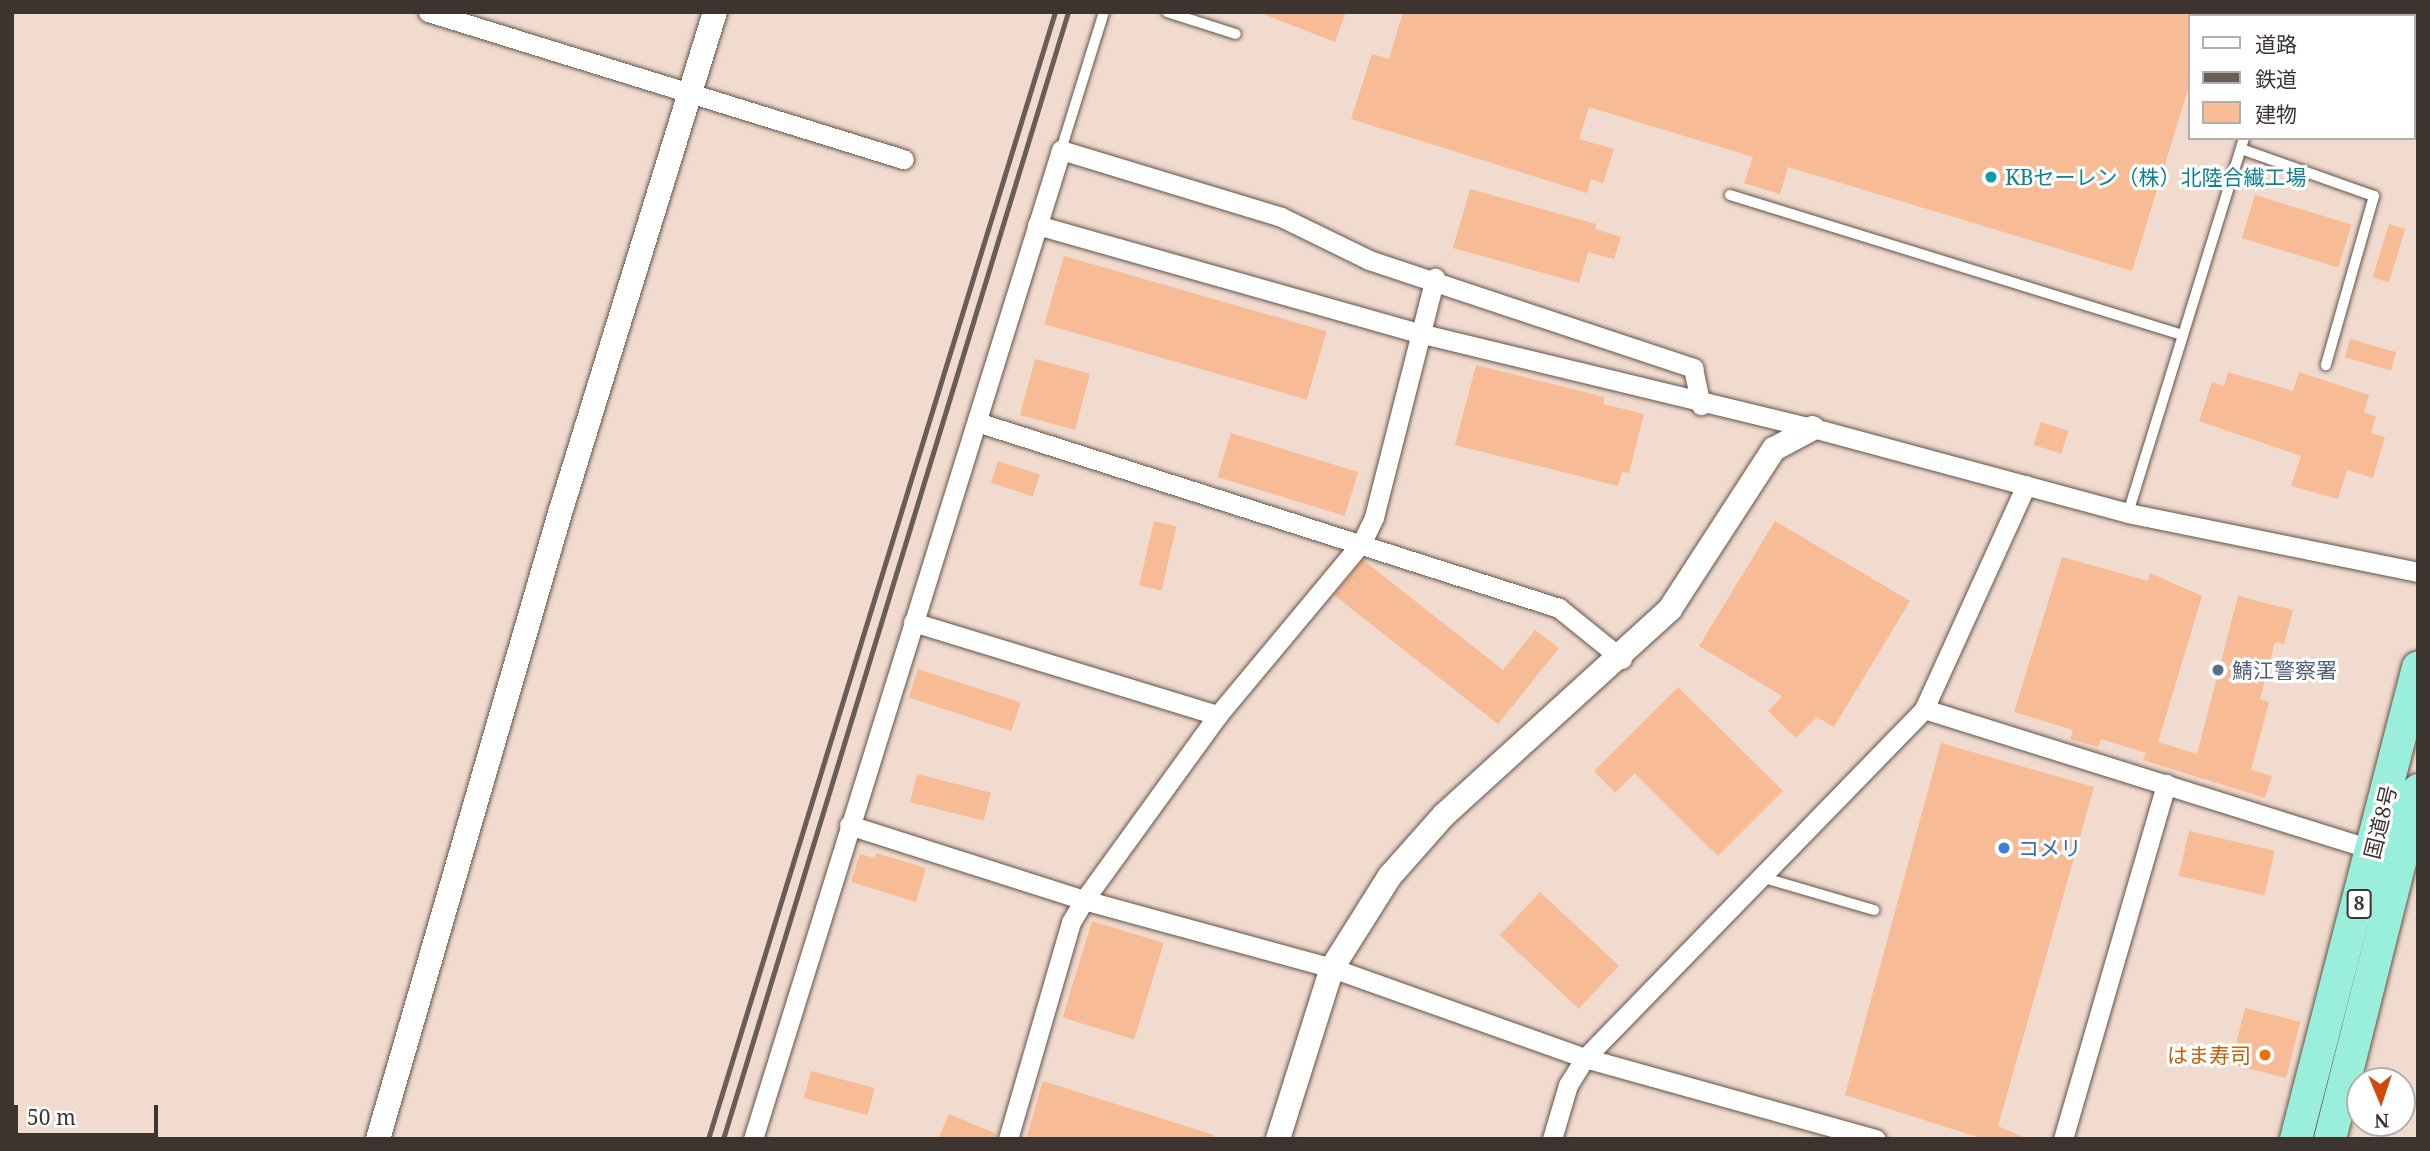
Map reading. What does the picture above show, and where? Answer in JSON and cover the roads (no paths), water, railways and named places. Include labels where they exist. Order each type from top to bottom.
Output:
[{"type":"highway","name":"国道8号","points":[[2296,1139],[2374,850],[2418,668]]},
{"type":"highway","name":"国道8号","points":[[2330,1139],[2418,790]]},
{"type":"street","points":[[428,12],[904,159]]},
{"type":"street","points":[[379,1139],[715,12]]},
{"type":"street","points":[[752,1139],[1061,150],[1281,217],[1369,260],[1435,278],[1693,368],[1701,405]]},
{"type":"street","points":[[1037,225],[1423,334],[1701,405],[1813,428],[2127,513],[2418,572]]},
{"type":"street","points":[[1008,1139],[1071,922],[1084,900],[1218,715],[1362,542],[1374,517],[1423,334],[1435,278]]},
{"type":"street","points":[[977,422],[1362,542],[1559,608],[1622,659]]},
{"type":"street","points":[[1278,1139],[1332,968],[1390,876],[1444,815],[1622,659],[1670,609],[1773,449],[1813,428]]},
{"type":"street","points":[[1552,1139],[1568,1085],[1585,1058],[1924,709],[2026,485]]},
{"type":"street","points":[[913,622],[1218,715]]},
{"type":"street","points":[[1924,709],[2374,850]]},
{"type":"street","points":[[2063,1139],[2166,784]]},
{"type":"street","points":[[849,825],[1084,900],[1332,968],[1585,1058],[1830,1133],[1876,1139]]},
{"type":"lane","points":[[1061,150],[1104,12]]},
{"type":"lane","points":[[1167,12],[1236,34]]},
{"type":"lane","points":[[2127,513],[2243,140]]},
{"type":"lane","points":[[2241,149],[2374,196],[2326,365]]},
{"type":"lane","points":[[1730,195],[2183,335]]},
{"type":"lane","points":[[1761,877],[1874,910]]},
{"type":"railway","points":[[708,1139],[1055,12]]},
{"type":"railway","points":[[723,1139],[1068,12]]},
{"type":"place","name":"KBセーレン（株）北陸合繊工場","points":[[1991,177]]},
{"type":"place","name":"鯖江警察署","points":[[2218,670]]},
{"type":"place","name":"コメリ","points":[[2004,848]]},
{"type":"place","name":"はま寿司","points":[[2265,1055]]}]
